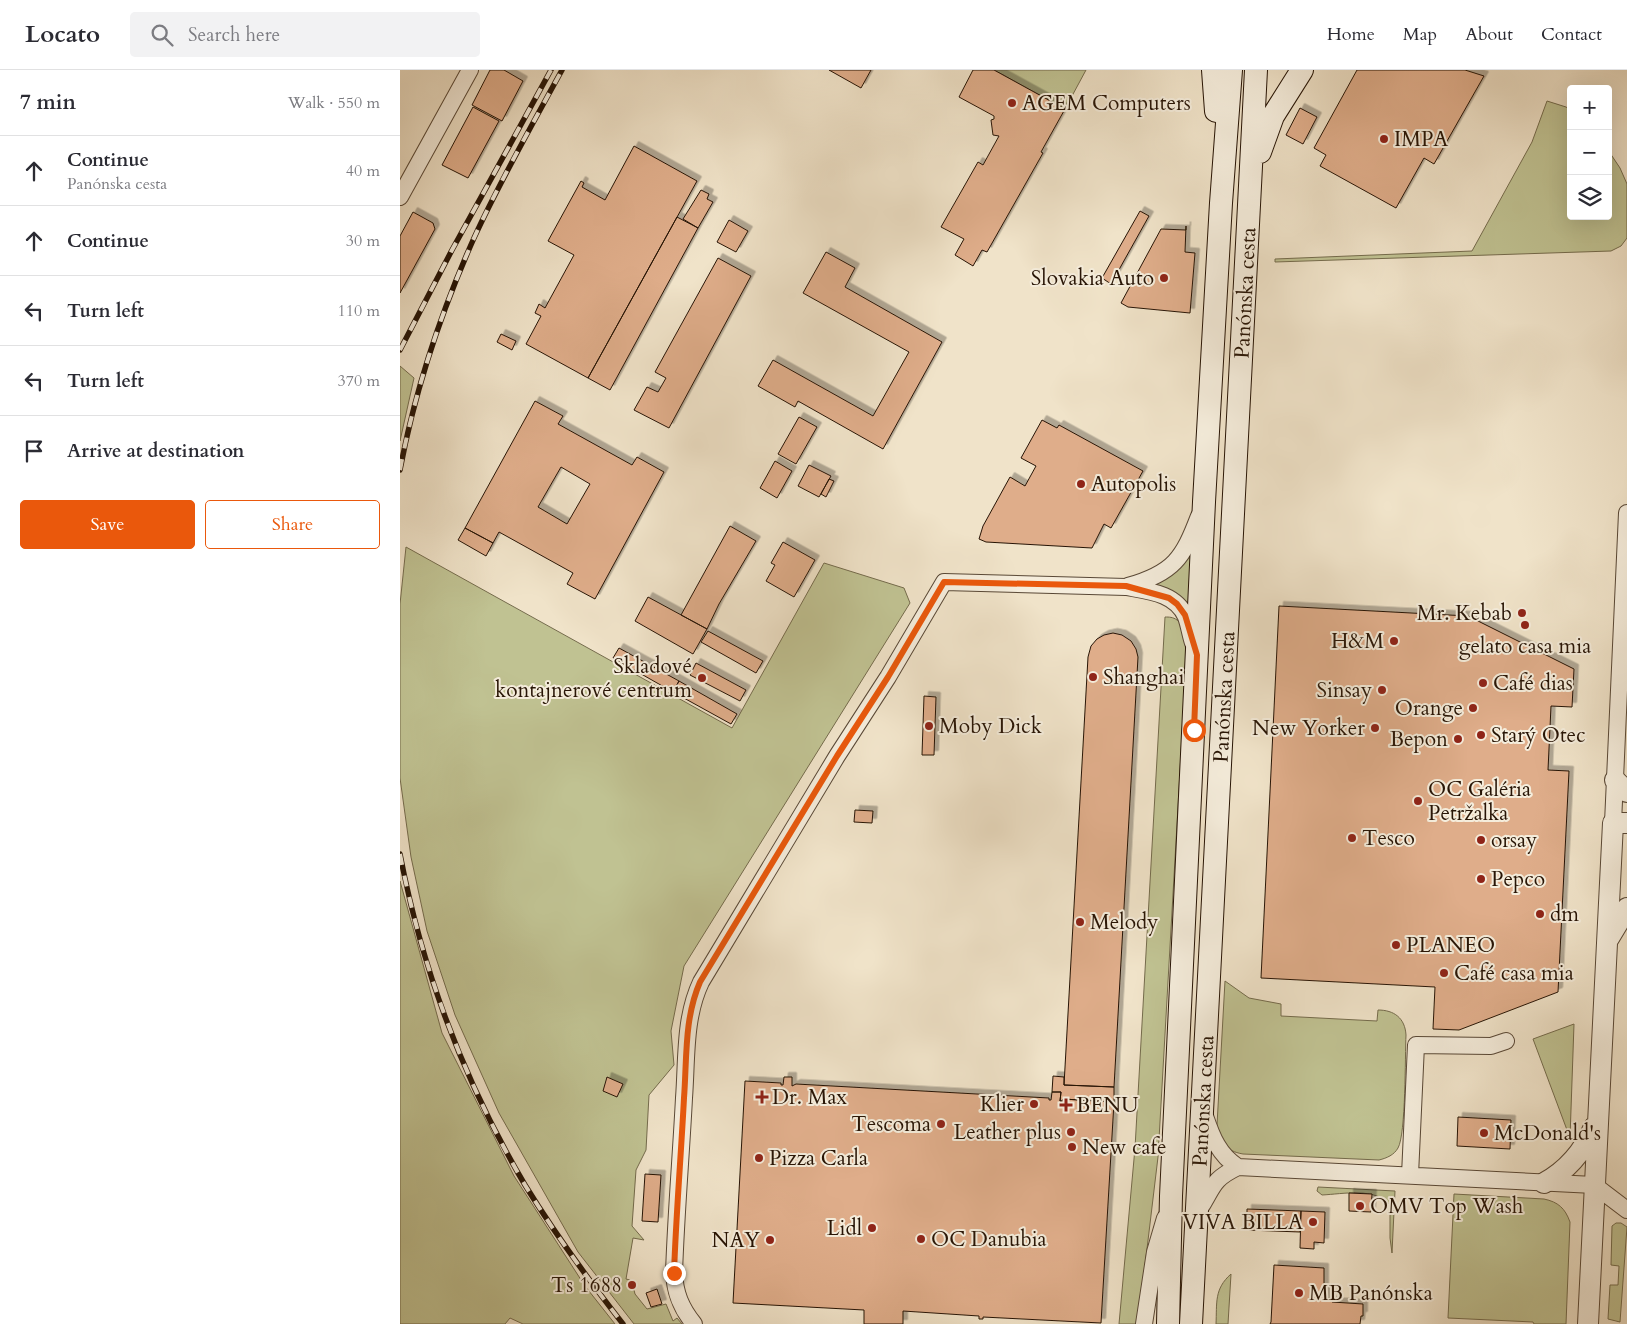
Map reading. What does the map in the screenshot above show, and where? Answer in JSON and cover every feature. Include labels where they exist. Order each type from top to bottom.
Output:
[{"type":"main road","points":[[1213,70],[1221,203]]},
{"type":"main road","name":"Panónska cesta","points":[[1168,1324],[1171,1196],[1204,502],[1230,70]]},
{"type":"main road","name":"Panónska cesta","points":[[1191,1324],[1256,70]]},
{"type":"main road","points":[[1251,182],[1273,116],[1302,70]]},
{"type":"street","points":[[400,197],[470,70]]},
{"type":"street","points":[[1126,586],[1152,578],[1176,561],[1189,541],[1204,502]]},
{"type":"street","points":[[1588,1324],[1607,942],[1620,823],[1627,513]]},
{"type":"street","points":[[694,1324],[678,1300],[674,1273],[686,1072],[686,1038],[693,998],[700,982],[837,756],[888,677],[944,582],[1126,586],[1164,595],[1177,604],[1185,615],[1197,655]]},
{"type":"street","points":[[1607,942],[1627,908]]},
{"type":"street","points":[[1410,1175],[1416,1045],[1491,1046],[1506,1042]]},
{"type":"street","points":[[1203,1110],[1219,1149],[1229,1161],[1238,1167],[1594,1185],[1627,1210]]},
{"type":"street","points":[[1544,1183],[1565,1169],[1579,1154],[1597,1121]]},
{"type":"street","points":[[1197,1214],[1213,1184],[1238,1167]]},
{"type":"street","points":[[1144,1324],[1154,1252],[1171,1196]]},
{"type":"green space","points":[[994,70],[1086,70],[1065,109]]},
{"type":"green space","points":[[1547,101],[1567,108],[1567,220],[1612,220],[1612,156],[1627,184],[1627,238],[1621,246],[1611,251],[1275,262],[1275,259],[1472,251],[1532,142]]},
{"type":"green space","points":[[400,366],[414,378],[400,441]]},
{"type":"green space","points":[[1193,546],[1188,616],[1151,586]]},
{"type":"green space","points":[[406,547],[732,728],[824,563],[904,588],[910,603],[684,966],[671,1031],[674,1065],[649,1095],[646,1150],[636,1170],[632,1226],[644,1240],[633,1238],[626,1279],[630,1280],[629,1289],[634,1290],[647,1309],[666,1304],[673,1321],[677,1318],[682,1324],[634,1324],[578,1252],[499,1113],[455,1015],[427,931],[411,857],[400,778],[400,604]]},
{"type":"green space","points":[[1165,617],[1176,619],[1180,623],[1185,641],[1186,666],[1158,1157],[1138,1324],[1119,1324],[1135,1148]]},
{"type":"green space","points":[[400,881],[442,1033],[514,1176],[585,1286],[615,1324],[523,1324],[510,1318],[505,1324],[400,1324]]},
{"type":"green space","points":[[1225,981],[1249,998],[1281,1004],[1281,1016],[1377,1021],[1378,1010],[1384,1010],[1398,1016],[1403,1024],[1406,1035],[1404,1111],[1401,1140],[1394,1153],[1379,1160],[1243,1154],[1232,1151],[1225,1145],[1217,1125]]},
{"type":"green space","points":[[1574,1024],[1570,1138],[1533,1039]]},
{"type":"green space","points":[[1318,1187],[1395,1191],[1392,1253],[1390,1205],[1384,1199],[1358,1193],[1322,1195],[1317,1191]]},
{"type":"green space","points":[[1454,1194],[1544,1199],[1557,1204],[1563,1209],[1570,1222],[1566,1324],[1534,1324],[1533,1322],[1448,1318]]},
{"type":"green space","points":[[1616,1223],[1621,1223],[1627,1227],[1620,1322],[1608,1319],[1610,1285],[1618,1285],[1619,1266],[1611,1265],[1612,1226]]},
{"type":"green space","points":[[1231,1274],[1228,1324],[1216,1324],[1219,1291]]},
{"type":"building","points":[[490,70],[504,70],[523,81],[502,121],[472,105]]},
{"type":"building","points":[[829,70],[871,70],[861,88]]},
{"type":"building","points":[[973,70],[994,70],[1065,109],[1041,152],[1043,153],[987,252],[982,250],[973,266],[955,255],[964,239],[941,227],[978,162],[983,165],[999,136],[993,135],[991,120],[994,119],[994,116],[959,97]]},
{"type":"building","name":"IMPA","points":[[1357,70],[1465,70],[1484,76],[1434,164],[1424,158],[1396,208],[1320,166],[1326,155],[1314,148]]},
{"type":"building","points":[[473,107],[499,121],[468,178],[442,165]]},
{"type":"building","points":[[1300,108],[1317,117],[1303,144],[1286,135]]},
{"type":"building","points":[[634,146],[697,181],[588,378],[526,344],[541,316],[535,313],[539,304],[545,308],[574,255],[548,241],[581,181],[584,183],[582,187],[605,200]]},
{"type":"building","points":[[701,190],[709,194],[707,199],[713,202],[698,228],[683,219]]},
{"type":"building","points":[[1140,211],[1149,216],[1111,284],[1102,278]]},
{"type":"building","points":[[413,212],[433,223],[435,229],[400,293],[400,236]]},
{"type":"building","points":[[677,217],[698,228],[610,390],[588,378]]},
{"type":"building","points":[[729,220],[748,231],[736,252],[717,242]]},
{"type":"building","name":"Slovakia Auto","points":[[1161,229],[1186,230],[1185,252],[1195,253],[1190,313],[1128,307],[1121,303]]},
{"type":"building","points":[[826,252],[855,268],[845,287],[942,342],[883,449],[798,401],[795,407],[758,386],[773,360],[873,416],[909,352],[803,293]]},
{"type":"building","points":[[718,258],[751,276],[669,428],[634,410],[647,387],[658,392],[666,378],[655,372]]},
{"type":"building","points":[[501,334],[516,341],[512,350],[497,342]]},
{"type":"building","points":[[535,401],[563,416],[558,424],[632,465],[637,457],[664,472],[595,599],[567,584],[573,573],[499,532],[493,543],[465,528]],"holes":[[[561,467],[590,484],[567,524],[538,507]]]},
{"type":"building","points":[[799,417],[817,427],[796,464],[778,454]]},
{"type":"building","name":"Autopolis","points":[[1042,420],[1057,428],[1059,425],[1143,471],[1111,528],[1104,524],[1092,548],[986,542],[979,539],[983,526],[1010,477],[1025,486],[1036,466],[1021,458]]},
{"type":"building","points":[[775,461],[792,471],[777,498],[760,488]]},
{"type":"building","points":[[809,465],[831,476],[819,497],[798,486]]},
{"type":"building","points":[[829,479],[834,481],[826,497],[821,494]]},
{"type":"building","points":[[730,526],[756,541],[719,604],[707,629],[681,615]]},
{"type":"building","points":[[465,528],[493,543],[486,556],[458,540]]},
{"type":"building","points":[[783,542],[815,560],[794,597],[766,581],[775,565],[771,563]]},
{"type":"building","points":[[648,597],[707,629],[693,654],[635,621]]},
{"type":"building","name":"OC Galéria Petržalka","points":[[1279,606],[1468,616],[1574,669],[1572,707],[1551,706],[1548,770],[1569,771],[1558,992],[1459,1030],[1433,1029],[1435,987],[1261,978]]},
{"type":"building","points":[[708,631],[763,661],[756,673],[701,642]]},
{"type":"building","points":[[1113,633],[1122,635],[1131,641],[1138,657],[1114,1087],[1064,1085],[1088,657],[1091,646],[1097,639]]},
{"type":"building","points":[[619,648],[679,681],[673,692],[613,658]]},
{"type":"building","points":[[696,663],[746,690],[740,701],[690,675]]},
{"type":"building","points":[[679,681],[737,714],[731,724],[673,692]]},
{"type":"building","name":"Moby Dick","points":[[924,696],[936,697],[934,755],[922,755]]},
{"type":"building","points":[[855,810],[873,811],[872,823],[854,822]]},
{"type":"building","points":[[1053,1076],[1064,1077],[1064,1085],[1114,1087],[1114,1102],[1063,1099],[1063,1101],[1060,1101],[1061,1092],[1052,1092]]},
{"type":"building","points":[[607,1077],[623,1084],[617,1097],[603,1091]]},
{"type":"building","points":[[784,1077],[792,1077],[792,1086],[796,1084],[1049,1098],[1049,1100],[1051,1100],[1052,1092],[1061,1092],[1060,1101],[1063,1101],[1063,1099],[1114,1102],[1101,1323],[983,1317],[983,1319],[979,1319],[979,1316],[903,1311],[903,1324],[864,1324],[864,1310],[733,1303],[745,1081],[781,1083],[783,1085]]},
{"type":"building","name":"McDonald's","points":[[1458,1117],[1511,1120],[1510,1149],[1457,1146]]},
{"type":"building","points":[[645,1174],[661,1175],[658,1222],[642,1221]]},
{"type":"building","name":"OMV Top Wash","points":[[1349,1193],[1372,1194],[1371,1212],[1349,1211]]},
{"type":"building","points":[[1247,1209],[1301,1211],[1300,1232],[1247,1230]]},
{"type":"building","name":"VIVA BILLA","points":[[1301,1211],[1325,1212],[1324,1243],[1314,1242],[1314,1249],[1300,1248]]},
{"type":"building","name":"MB Panónska","points":[[1274,1265],[1324,1268],[1326,1298],[1330,1298],[1332,1302],[1363,1304],[1363,1316],[1361,1316],[1360,1324],[1270,1324]]},
{"type":"building","points":[[657,1289],[662,1304],[651,1307],[646,1293]]},
{"type":"railway","points":[[400,350],[452,250],[551,70]]},
{"type":"railway","points":[[400,470],[421,381],[440,323],[462,266],[516,153],[562,70]]},
{"type":"railway","points":[[400,854],[409,897],[433,983],[448,1025],[483,1107],[536,1203],[572,1256],[623,1324]]},
{"type":"place","name":"AGEM Computers","points":[[1012,103]]},
{"type":"place","name":"IMPA","points":[[1384,139]]},
{"type":"place","name":"Slovakia Auto","points":[[1164,278]]},
{"type":"place","name":"Autopolis","points":[[1081,484]]},
{"type":"place","name":"Mr. Kebab","points":[[1522,613]]},
{"type":"place","name":"gelato casa mia","points":[[1525,625]]},
{"type":"place","name":"H&M","points":[[1394,641]]},
{"type":"place","name":"Shanghai","points":[[1093,677]]},
{"type":"place","name":"Skladové kontajnerové centrum","points":[[702,678]]},
{"type":"place","name":"Café dias","points":[[1483,683]]},
{"type":"place","name":"Sinsay","points":[[1382,690]]},
{"type":"place","name":"Orange","points":[[1473,708]]},
{"type":"place","name":"Moby Dick","points":[[929,726]]},
{"type":"place","name":"New Yorker","points":[[1375,728]]},
{"type":"place","name":"Starý Otec","points":[[1481,735]]},
{"type":"place","name":"Bepon","points":[[1458,739]]},
{"type":"place","name":"OC Galéria Petržalka","points":[[1418,801]]},
{"type":"place","name":"Tesco","points":[[1352,838]]},
{"type":"place","name":"orsay","points":[[1481,840]]},
{"type":"place","name":"Pepco","points":[[1481,879]]},
{"type":"place","name":"dm","points":[[1540,914]]},
{"type":"place","name":"Melody","points":[[1080,922]]},
{"type":"place","name":"PLANEO","points":[[1396,945]]},
{"type":"place","name":"Café casa mia","points":[[1444,973]]},
{"type":"place","name":"Dr. Max","points":[[762,1097]]},
{"type":"place","name":"Klier","points":[[1034,1104]]},
{"type":"place","name":"BENU","points":[[1066,1105]]},
{"type":"place","name":"Tescoma","points":[[941,1124]]},
{"type":"place","name":"Leather plus","points":[[1071,1132]]},
{"type":"place","name":"McDonald's","points":[[1484,1133]]},
{"type":"place","name":"New cafe","points":[[1072,1147]]},
{"type":"place","name":"Pizza Carla","points":[[759,1158]]},
{"type":"place","name":"OMV Top Wash","points":[[1360,1206]]},
{"type":"place","name":"VIVA BILLA","points":[[1313,1222]]},
{"type":"place","name":"Lidl","points":[[872,1228]]},
{"type":"place","name":"OC Danubia","points":[[921,1239]]},
{"type":"place","name":"NAY","points":[[770,1240]]},
{"type":"place","name":"Ts 1688","points":[[632,1285]]},
{"type":"place","name":"MB Panónska","points":[[1299,1293]]},
{"type":"route","points":[[674,1273],[686,1072],[686,1038],[693,998],[700,982],[837,756],[888,677],[944,582],[1126,586],[1164,595],[1174,601],[1185,615],[1197,655],[1194,730]]}]
